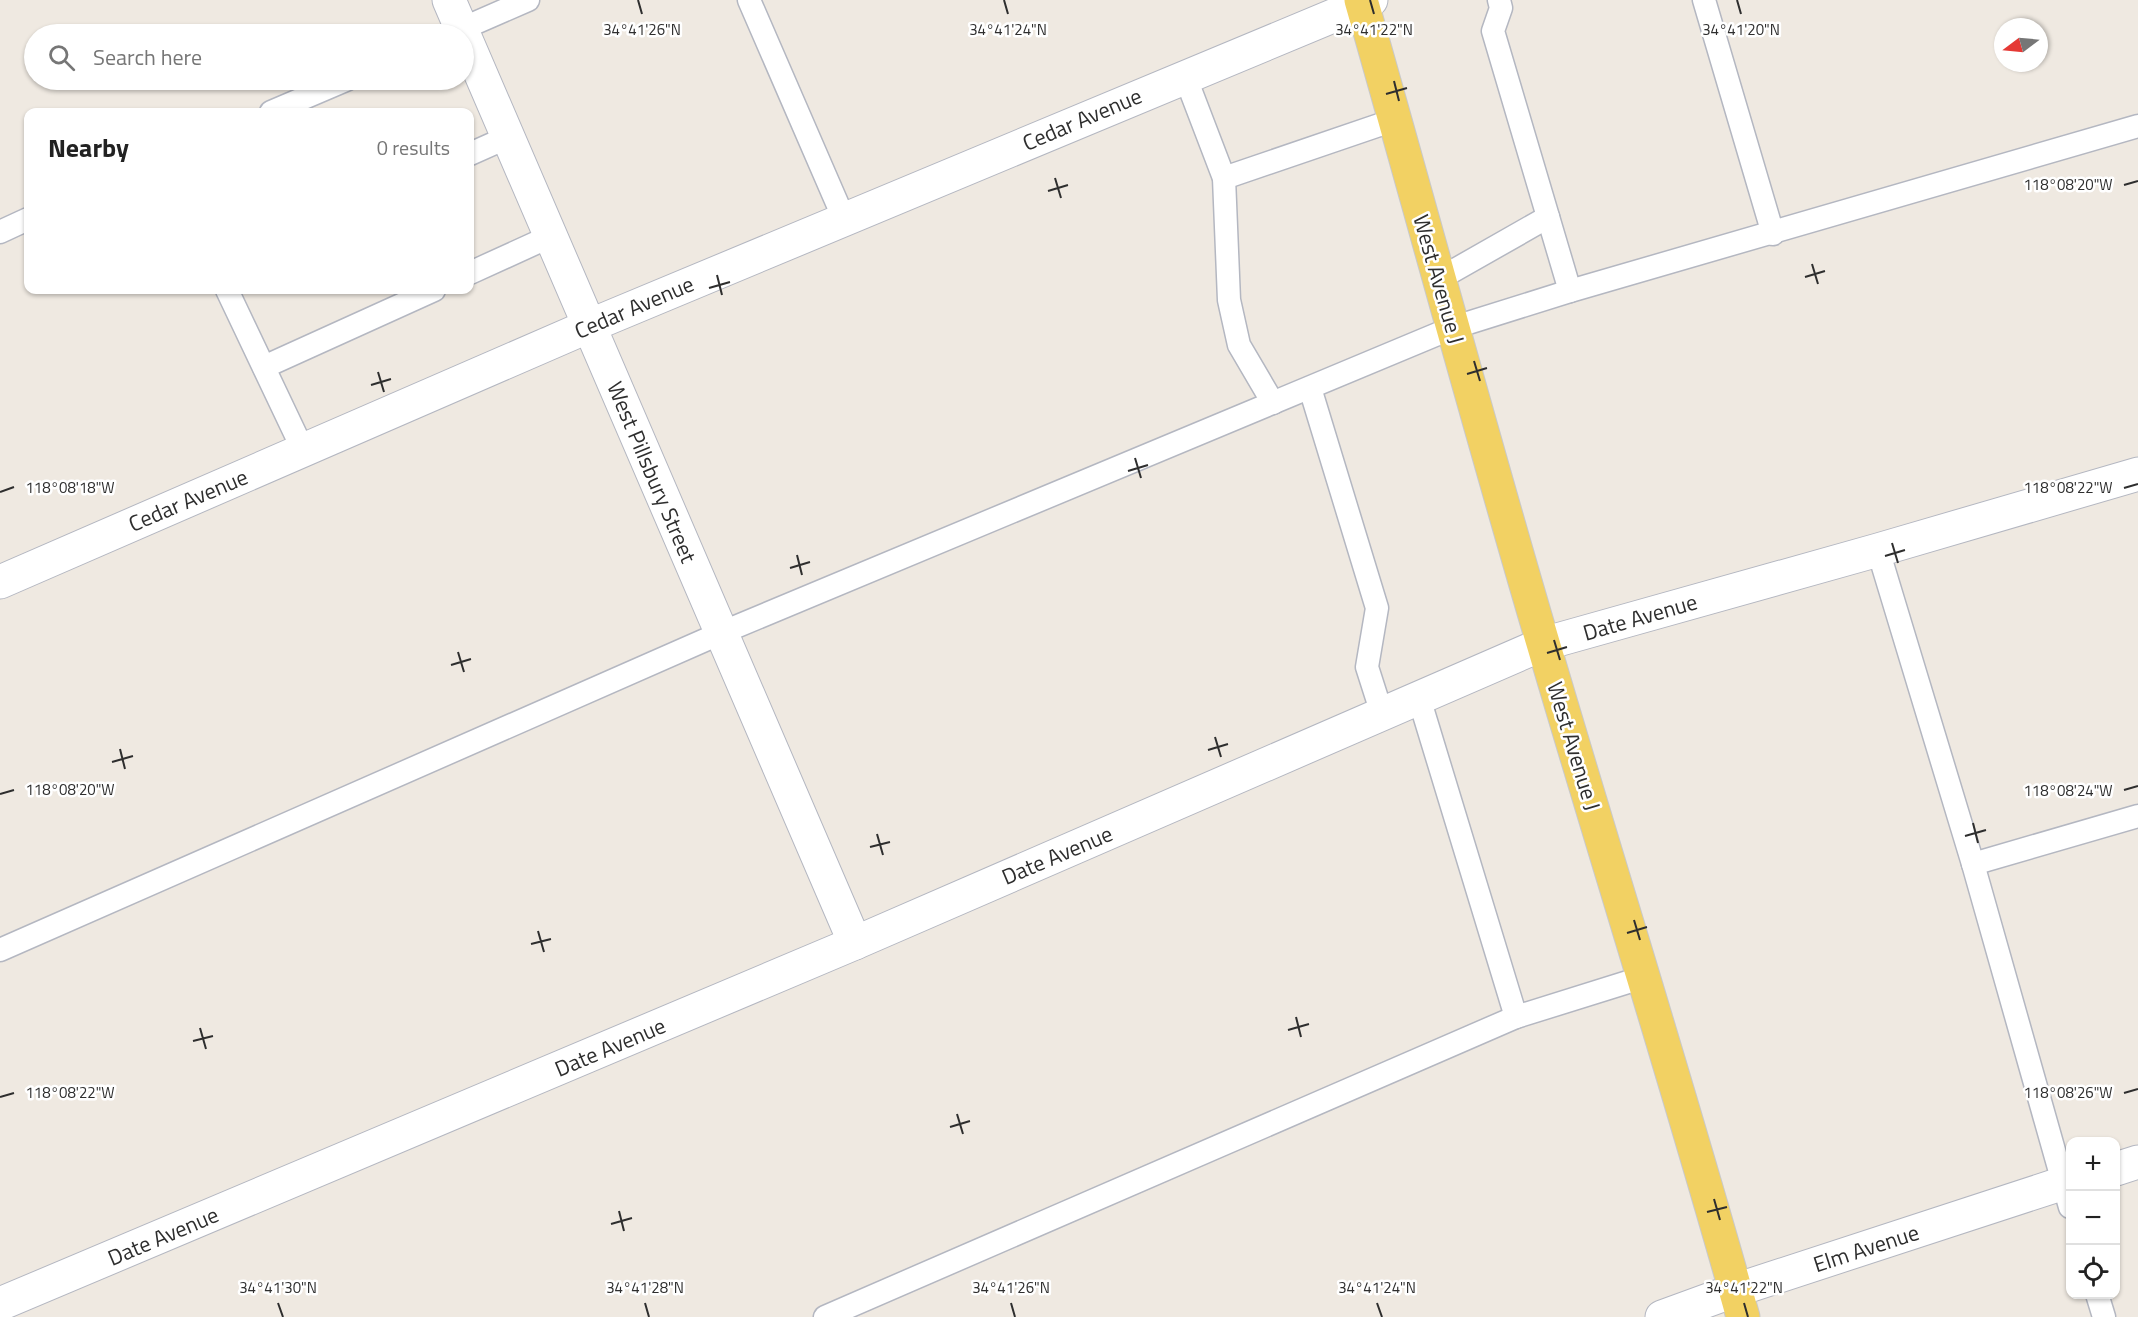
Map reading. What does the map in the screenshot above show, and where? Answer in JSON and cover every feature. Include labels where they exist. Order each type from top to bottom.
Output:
[{"type":"main road","name":"West Avenue J","points":[[1365,1],[1394,120],[1452,328],[1543,644],[1740,1304]]},
{"type":"street","name":"Cedar Avenue","points":[[0,582],[589,326],[1365,1]]},
{"type":"street","name":"West Pillsbury Street","points":[[474,65],[551,236],[855,943]]},
{"type":"street","name":"Date Avenue","points":[[0,1304],[855,943],[1543,644],[2138,474]]},
{"type":"street","points":[[2120,1167],[2138,1162]]},
{"type":"street","name":"Elm Avenue","points":[[1662,1317],[1740,1304],[2066,1191]]},
{"type":"lane","points":[[453,21],[528,0]]},
{"type":"lane","points":[[748,0],[844,219]]},
{"type":"lane","points":[[1498,0],[1501,8],[1493,31],[1570,291]]},
{"type":"lane","points":[[1704,0],[1773,234]]},
{"type":"lane","points":[[1185,76],[1224,178],[1229,300],[1239,345],[1273,403]]},
{"type":"lane","points":[[280,108],[323,90]]},
{"type":"lane","points":[[1224,178],[1394,120]]},
{"type":"lane","points":[[0,950],[721,633],[1452,328],[1570,291],[1773,234],[2138,126]]},
{"type":"lane","points":[[474,152],[508,137]]},
{"type":"lane","points":[[1439,279],[1548,217]]},
{"type":"lane","points":[[0,232],[24,221]]},
{"type":"lane","points":[[474,271],[551,236]]},
{"type":"lane","points":[[229,294],[303,450]]},
{"type":"lane","points":[[264,367],[425,294]]},
{"type":"lane","points":[[1310,388],[1377,609],[1367,667],[1382,714]]},
{"type":"lane","points":[[1878,550],[2066,1183]]},
{"type":"lane","points":[[1419,698],[1516,1017]]},
{"type":"lane","points":[[1973,864],[2138,816]]},
{"type":"lane","points":[[825,1317],[1516,1017],[1644,977]]},
{"type":"lane","points":[[2099,1299],[2104,1317]]}]
